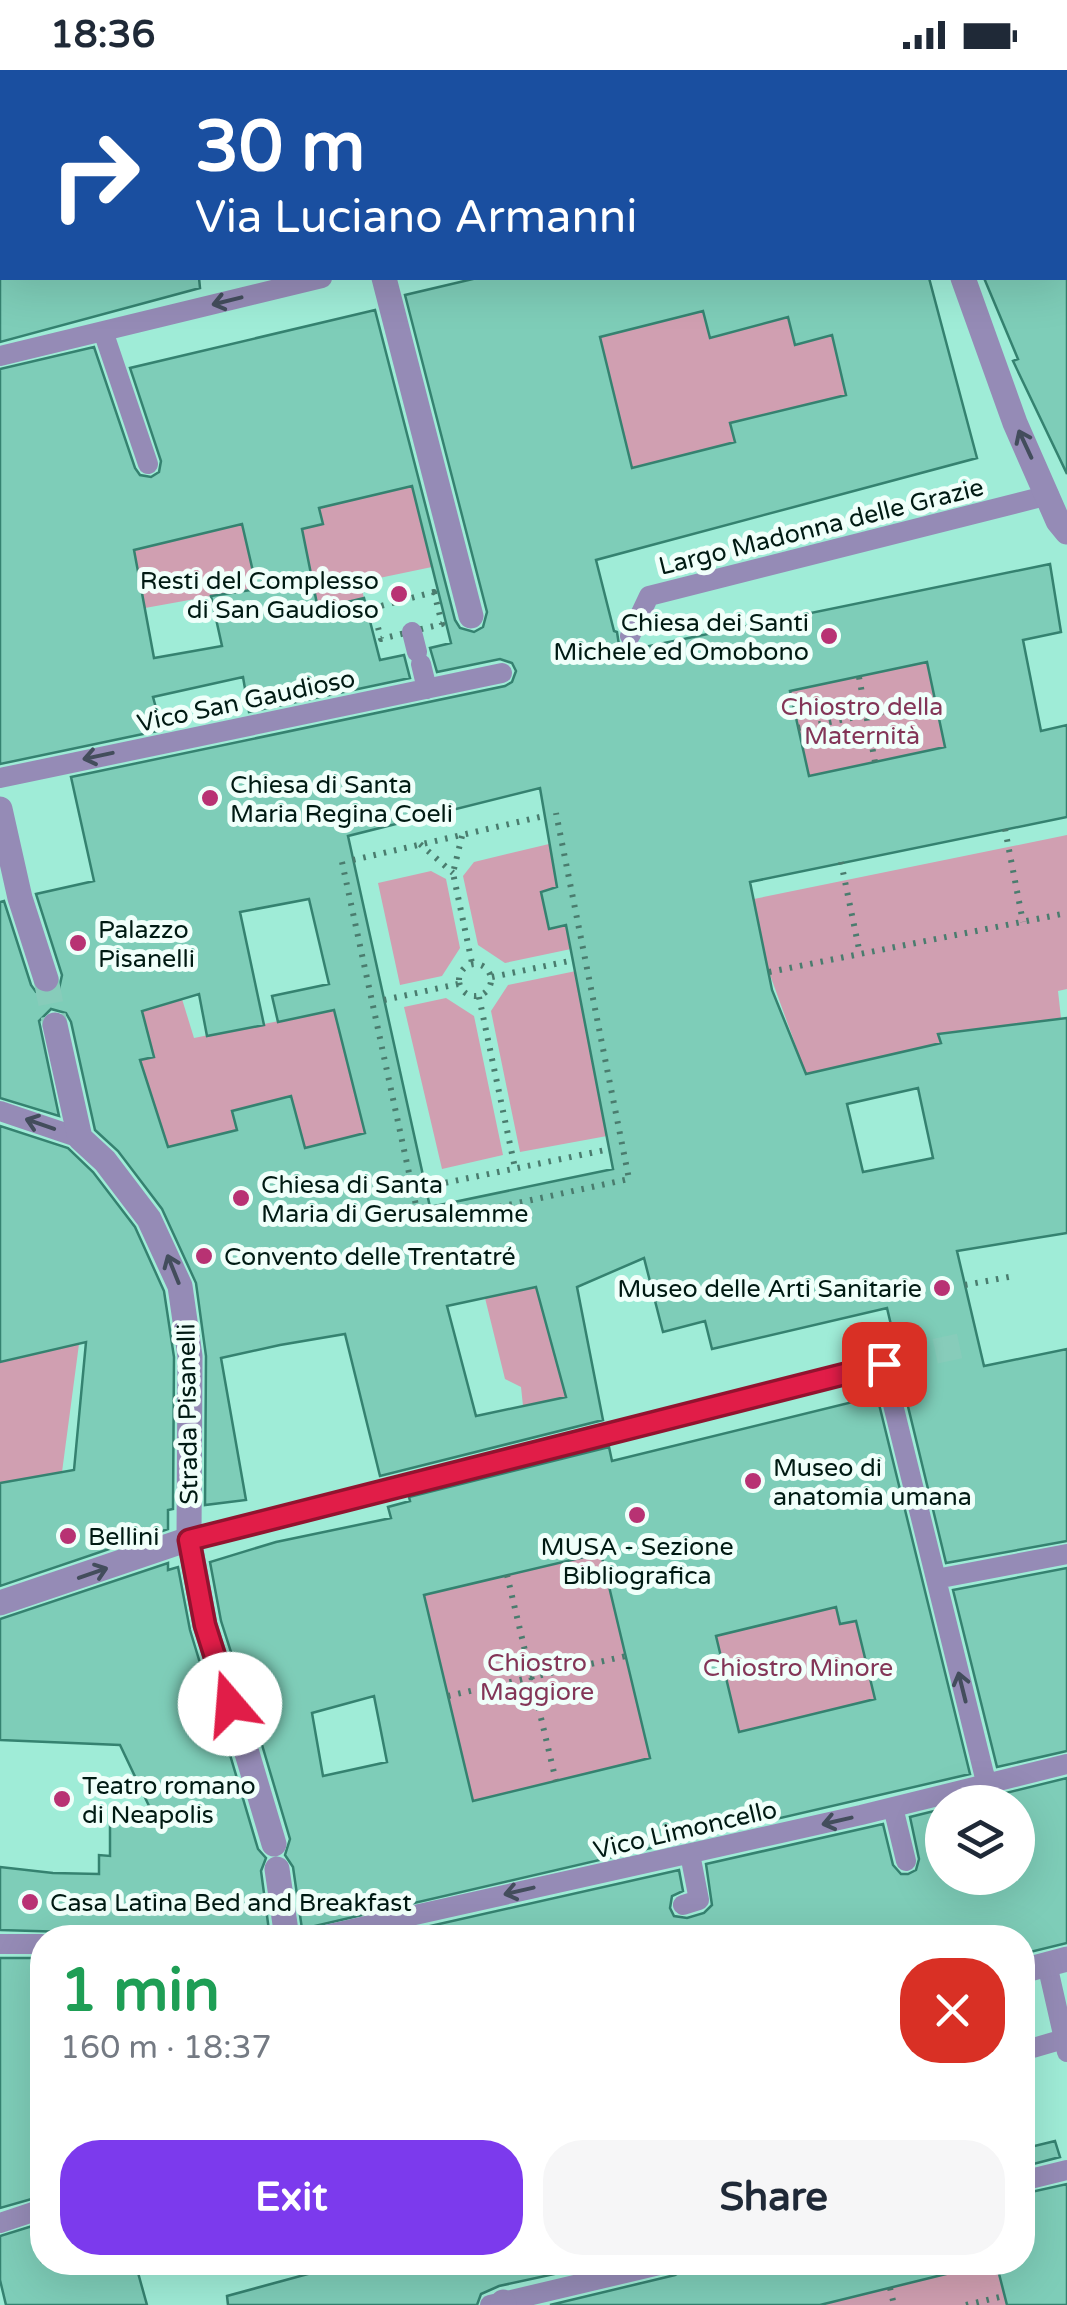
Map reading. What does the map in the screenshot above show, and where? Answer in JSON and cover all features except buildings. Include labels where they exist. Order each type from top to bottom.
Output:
[{"type":"street","points":[[385,280],[471,616]]},
{"type":"street","points":[[963,280],[1015,423],[1058,521],[1067,532]]},
{"type":"street","points":[[0,809],[20,898],[46,980]]},
{"type":"street","points":[[55,1025],[80,1138]]},
{"type":"street","name":"Strada Pisanelli","points":[[80,1138],[105,1161],[149,1219],[180,1286],[190,1356],[189,1540],[205,1625],[230,1704]]},
{"type":"street","points":[[0,1603],[189,1540]]},
{"type":"street","points":[[241,1733],[275,1856],[285,1925]]},
{"type":"lane","points":[[0,356],[314,280]]},
{"type":"lane","points":[[103,331],[148,464]]},
{"type":"lane","name":"Largo Madonna delle Grazie","points":[[630,636],[649,596],[1049,495]]},
{"type":"lane","points":[[417,649],[428,688]]},
{"type":"lane","name":"Vico San Gaudioso","points":[[0,778],[502,674]]},
{"type":"lane","points":[[0,1111],[80,1138]]},
{"type":"lane","points":[[189,1540],[891,1362],[936,1579],[986,1782]]},
{"type":"lane","points":[[936,1579],[1067,1554]]},
{"type":"lane","name":"Vico Limoncello","points":[[370,1925],[1067,1764]]},
{"type":"lane","points":[[893,1807],[906,1861]]},
{"type":"lane","points":[[684,1905],[699,1900],[690,1854]]},
{"type":"lane","points":[[0,1944],[30,1944]]},
{"type":"lane","points":[[1035,2048],[1066,2046],[1046,1965]]},
{"type":"lane","points":[[1035,2177],[1067,2170]]},
{"type":"lane","points":[[0,2224],[30,2213]]},
{"type":"lane","points":[[499,2304],[618,2275]]},
{"type":"path","points":[[858,676],[875,762]]},
{"type":"path","points":[[798,728],[936,702]]},
{"type":"path","points":[[342,862],[420,1224],[629,1179],[556,813]]},
{"type":"path","points":[[354,860],[544,816]]},
{"type":"path","points":[[1006,829],[1023,922]]},
{"type":"path","points":[[462,836],[453,873],[472,963]]},
{"type":"path","points":[[420,844],[453,873]]},
{"type":"path","points":[[842,862],[860,954]]},
{"type":"path","points":[[768,972],[1067,913]]},
{"type":"path","points":[[491,977],[574,960]]},
{"type":"path","points":[[472,963],[485,966],[491,977],[489,990],[480,997],[466,995],[458,984],[460,971],[472,963]]},
{"type":"path","points":[[384,1000],[458,984]]},
{"type":"path","points":[[480,997],[515,1168]]},
{"type":"path","points":[[426,1187],[610,1149]]},
{"type":"path","points":[[965,1285],[1014,1276]]},
{"type":"path","points":[[507,1576],[556,1782]]},
{"type":"path","points":[[448,1696],[626,1656]]},
{"type":"path","points":[[890,2288],[894,2305]]},
{"type":"path","points":[[966,2305],[1004,2296]]},
{"type":"green space","points":[[677,280],[695,280],[710,338],[788,317],[795,344],[832,335],[846,395],[731,423],[735,442],[576,482],[623,430],[600,337],[681,295]]},
{"type":"green space","points":[[412,486],[432,567],[360,582],[364,598],[318,609],[311,578],[145,608],[132,546],[242,524],[247,542],[323,524],[319,508]]},
{"type":"green space","name":"Chiostro della Maternità","points":[[927,662],[945,747],[809,776],[790,691]]},
{"type":"green space","points":[[1067,835],[1067,989],[1058,991],[1061,1018],[939,1034],[941,1043],[806,1074],[769,972],[749,900]]},
{"type":"green space","points":[[549,844],[557,887],[541,892],[549,928],[567,925],[571,949],[505,963],[478,945],[463,876],[474,862]]},
{"type":"green space","points":[[431,871],[446,879],[460,948],[442,976],[400,985],[378,883]]},
{"type":"green space","points":[[576,971],[607,1136],[520,1152],[491,1011],[508,985]]},
{"type":"green space","points":[[446,998],[474,1016],[503,1155],[442,1169],[404,1007]]},
{"type":"green space","points":[[182,999],[194,1038],[334,1010],[365,1133],[305,1148],[291,1096],[233,1111],[237,1130],[168,1147],[140,1060],[154,1056],[142,1011]]},
{"type":"green space","points":[[536,1287],[572,1421],[523,1406],[521,1387],[505,1379],[485,1298]]},
{"type":"green space","points":[[79,1344],[62,1472],[0,1483],[0,1353]]},
{"type":"green space","name":"Chiostro Maggiore","points":[[601,1553],[650,1759],[473,1801],[424,1595]]},
{"type":"green space","name":"Chiostro Minore","points":[[836,1607],[856,1621],[875,1699],[739,1732],[716,1636]]},
{"type":"green space","points":[[943,2275],[999,2275],[1007,2305],[820,2305]]},
{"type":"tunnel","points":[[46,979],[55,1025]]},
{"type":"tunnel","points":[[899,1359],[964,1345]]},
{"type":"place","name":"Resti del Complesso di San Gaudioso","points":[[399,594]]},
{"type":"place","name":"Chiesa dei Santi Michele ed Omobono","points":[[829,636]]},
{"type":"place","name":"Chiesa di Santa Maria Regina Coeli","points":[[210,798]]},
{"type":"place","name":"Palazzo Pisanelli","points":[[78,943]]},
{"type":"place","name":"Chiesa di Santa Maria di Gerusalemme","points":[[241,1198]]},
{"type":"place","name":"Convento delle Trentatré","points":[[204,1256]]},
{"type":"place","name":"Museo delle Arti Sanitarie","points":[[942,1288]]},
{"type":"place","name":"Museo di anatomia umana","points":[[753,1481]]},
{"type":"place","name":"MUSA - Sezione Bibliografica","points":[[637,1515]]},
{"type":"place","name":"Bellini","points":[[68,1536]]},
{"type":"place","name":"Teatro romano di Neapolis","points":[[62,1799]]},
{"type":"place","name":"Casa Latina Bed and Breakfast","points":[[30,1902]]},
{"type":"route","points":[[230,1704],[205,1625],[189,1540],[884,1364]]}]
